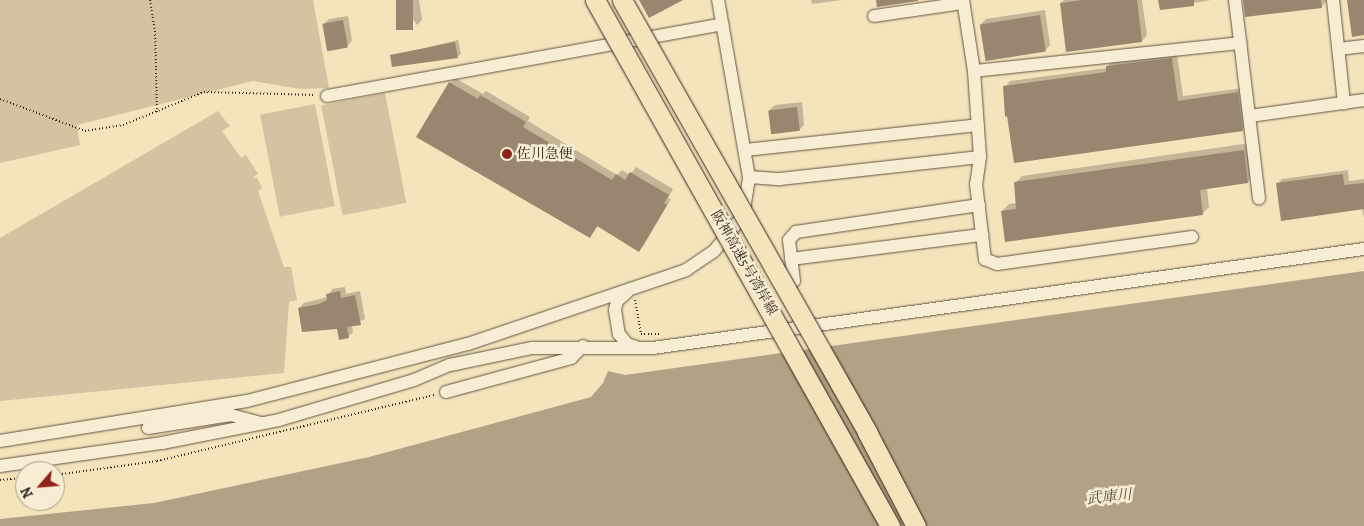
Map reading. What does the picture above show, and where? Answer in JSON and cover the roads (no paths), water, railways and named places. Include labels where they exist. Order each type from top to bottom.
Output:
[{"type":"highway","name":"阪神高速5号湾岸線","points":[[595,0],[846,442],[890,526]]},
{"type":"highway","name":"阪神高速5号湾岸線","points":[[622,0],[868,432],[916,526]]},
{"type":"street","points":[[0,441],[247,401],[365,371],[531,325],[686,270],[714,252],[743,216],[749,177],[718,0]]},
{"type":"street","points":[[1235,0],[1260,199]]},
{"type":"street","points":[[1333,0],[1344,103]]},
{"type":"street","points":[[874,16],[963,2],[974,72],[980,157],[976,184],[985,259],[997,264],[1192,236]]},
{"type":"street","points":[[327,96],[723,24]]},
{"type":"street","points":[[974,72],[1241,43]]},
{"type":"street","points":[[1339,48],[1364,46]]},
{"type":"street","points":[[1250,116],[1364,100]]},
{"type":"street","points":[[745,150],[978,125]]},
{"type":"street","points":[[749,177],[780,179],[980,157]]},
{"type":"street","points":[[794,281],[789,240],[796,232],[979,205]]},
{"type":"street","points":[[791,259],[982,235]]},
{"type":"street","points":[[0,466],[162,443],[260,423],[330,406],[485,355],[532,348],[583,346],[638,348],[1364,249]]},
{"type":"street","points":[[629,291],[617,301],[615,310],[619,334],[627,344],[638,348]]},
{"type":"street","points":[[446,392],[570,358],[583,346]]},
{"type":"street","points":[[111,424],[126,430],[231,415],[260,423]]},
{"type":"water","name":"武庫川","points":[[1364,271],[1364,526],[0,526],[0,519],[154,503],[369,457],[591,397],[603,383],[608,371],[625,375]]},
{"type":"place","name":"佐川急便","points":[[507,154]]}]
